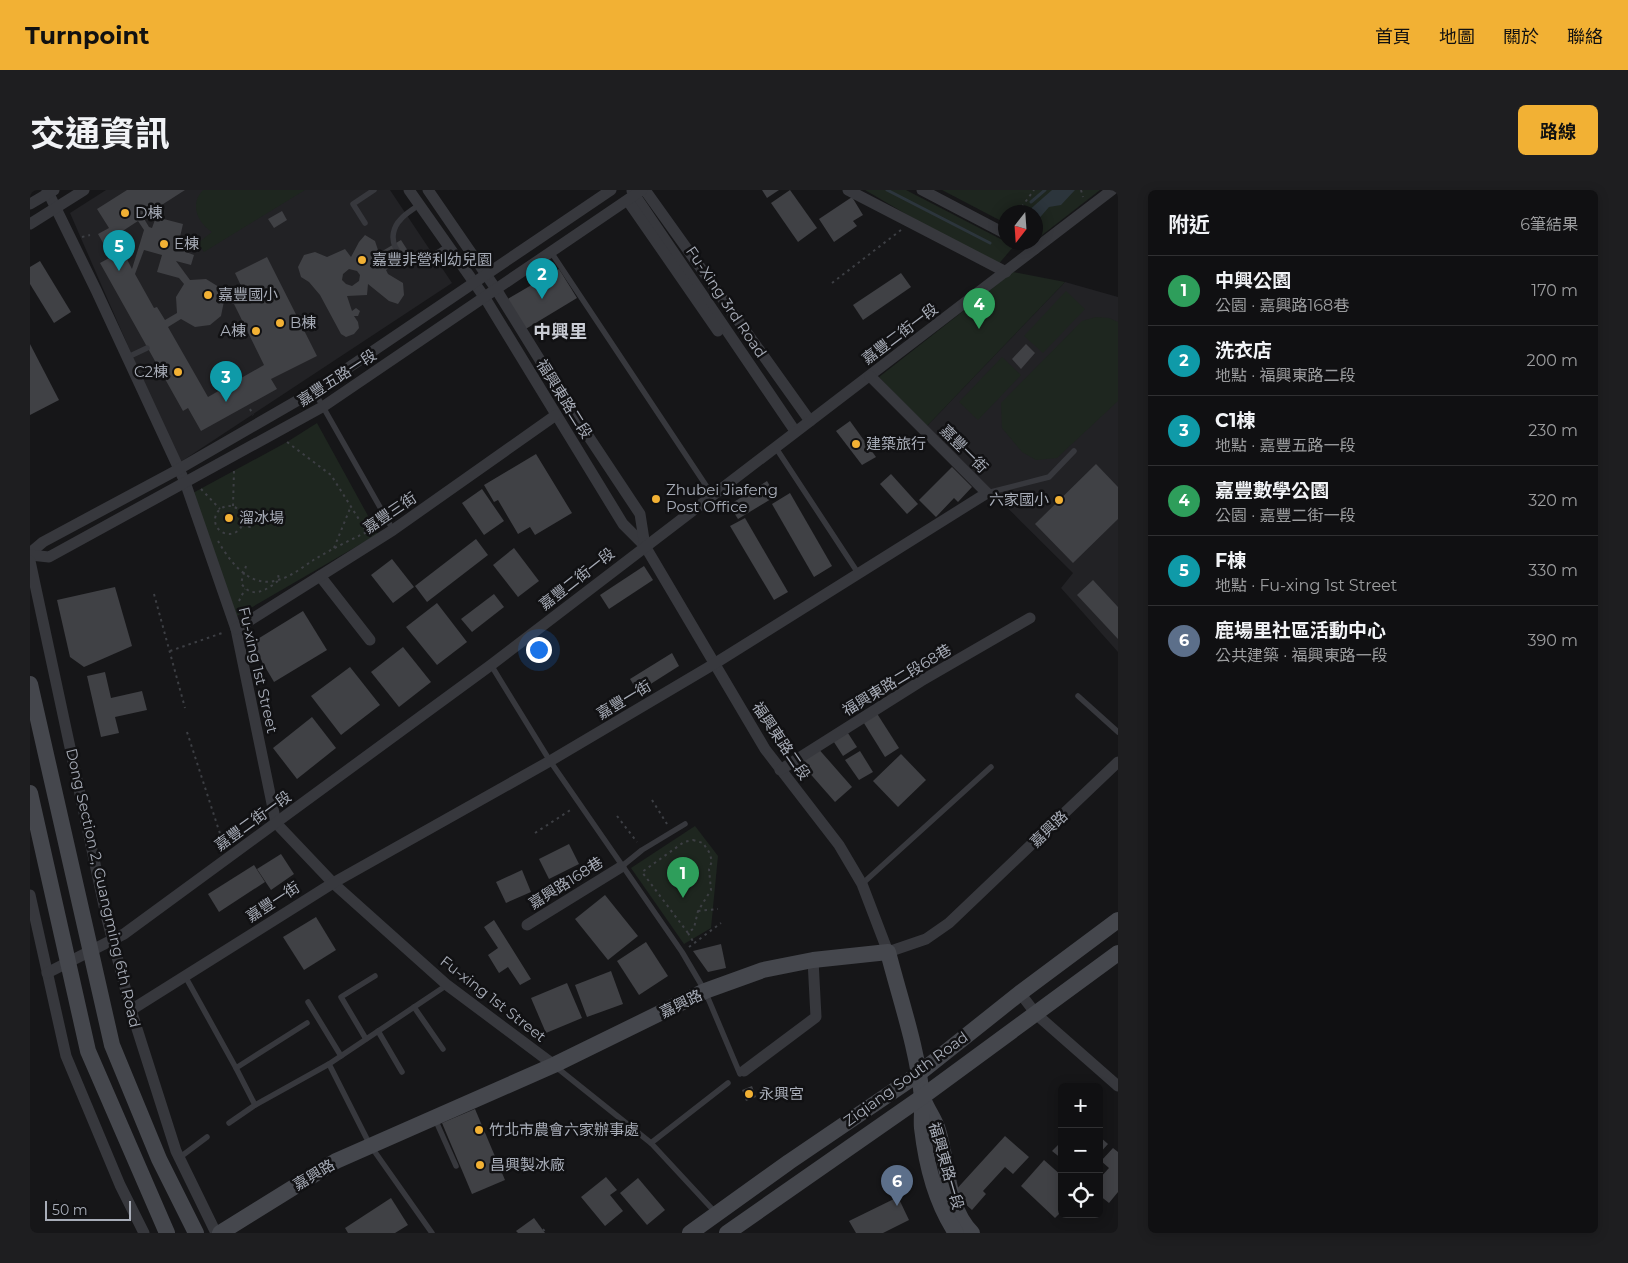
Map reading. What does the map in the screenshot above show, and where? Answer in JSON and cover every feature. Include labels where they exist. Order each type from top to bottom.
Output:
[{"type":"main road","name":"Dong Section 2, Guangming 6th Road","points":[[30,684],[112,1045],[159,1159],[196,1233]]},
{"type":"main road","points":[[30,793],[88,1051],[167,1233]]},
{"type":"main road","name":"Ziqiang South Road","points":[[690,1233],[789,1162],[917,1075],[1020,993],[1118,920]]},
{"type":"main road","name":"嘉興路","points":[[218,1233],[336,1161],[554,1065],[705,991],[763,970],[813,960],[888,952]]},
{"type":"main road","name":"福興東路一段","points":[[888,952],[914,1051],[922,1097],[922,1130],[934,1185],[954,1232]]},
{"type":"main road","name":"Ziqiang South Road","points":[[732,1232],[922,1097],[1118,953]]},
{"type":"main road","name":"福興東路一段","points":[[922,1097],[938,1129],[947,1179],[957,1210],[972,1233]]},
{"type":"street","points":[[30,224],[84,190]]},
{"type":"street","name":"福興東路二段","points":[[409,190],[485,298],[623,524],[645,546],[714,664],[780,770],[839,845],[862,884],[888,952]]},
{"type":"street","name":"福興東路二段","points":[[428,190],[496,289],[569,407],[640,514],[645,546]]},
{"type":"street","name":"嘉豐五路一段","points":[[30,554],[43,542],[179,468],[314,391],[611,190]]},
{"type":"street","points":[[848,190],[1006,272]]},
{"type":"street","points":[[922,190],[998,230]]},
{"type":"street","name":"嘉豐二街一段","points":[[1043,243],[1112,190]]},
{"type":"street","points":[[30,204],[50,191]]},
{"type":"street","name":"Fu-xing 1st Street","points":[[50,191],[185,482],[236,629],[276,823],[333,882],[447,985],[554,1065]]},
{"type":"street","name":"嘉豐五路一段","points":[[30,554],[49,557],[324,406],[485,298],[636,193]]},
{"type":"street","name":"Fu-Xing 3rd Road","points":[[636,193],[810,421]]},
{"type":"street","name":"Fu-Xing 3rd Road","points":[[636,193],[792,434]]},
{"type":"street","name":"嘉豐二街一段","points":[[47,973],[124,934],[276,823],[491,665],[1034,250]]},
{"type":"street","name":"嘉豐一街","points":[[131,1010],[333,882],[550,762],[714,664],[987,492],[870,376]]},
{"type":"street","name":"嘉豐三街","points":[[236,629],[393,530],[556,415]]},
{"type":"street","name":"Dong Section 2, Guangming 6th Road","points":[[30,561],[112,939],[131,1010],[179,1158],[218,1233]]},
{"type":"street","points":[[320,576],[370,640]]},
{"type":"street","name":"福興東路二段68巷","points":[[780,770],[920,682],[1030,618]]},
{"type":"street","name":"嘉興路","points":[[888,952],[926,939],[949,923],[1118,762]]},
{"type":"street","name":"嘉興路168巷","points":[[527,925],[621,867]]},
{"type":"street","points":[[30,895],[66,1056],[120,1185],[144,1233]]},
{"type":"street","points":[[742,1072],[816,1017],[813,960]]},
{"type":"street","points":[[1020,993],[1036,1014],[1118,1086]]},
{"type":"street","points":[[717,1214],[732,1232]]},
{"type":"lane","points":[[366,223],[353,204],[374,190]]},
{"type":"lane","points":[[420,204],[400,220],[392,237],[395,250],[406,258],[419,260],[430,257],[448,246]]},
{"type":"lane","points":[[551,252],[713,496]]},
{"type":"lane","points":[[128,357],[147,348]]},
{"type":"lane","points":[[314,391],[393,530]]},
{"type":"lane","points":[[776,448],[858,573]]},
{"type":"lane","points":[[987,492],[1049,477],[1074,451]]},
{"type":"lane","points":[[491,665],[550,762],[580,803],[621,867],[642,850],[685,824]]},
{"type":"lane","points":[[1078,696],[1118,732]]},
{"type":"lane","points":[[862,884],[991,767]]},
{"type":"lane","name":"嘉興路168巷","points":[[621,867],[682,952],[705,991],[742,1072]]},
{"type":"lane","points":[[185,976],[255,1105]]},
{"type":"lane","points":[[366,1039],[341,997],[375,976]]},
{"type":"lane","points":[[229,1123],[255,1105],[329,1064],[447,985]]},
{"type":"lane","points":[[308,1002],[341,1056]]},
{"type":"lane","points":[[414,1007],[442,1050]]},
{"type":"lane","points":[[236,1068],[307,1023]]},
{"type":"lane","points":[[378,1031],[402,1072]]},
{"type":"lane","points":[[329,1064],[370,1145],[432,1233]]},
{"type":"lane","points":[[554,1065],[651,1143],[717,1214]]},
{"type":"lane","points":[[651,1143],[728,1083]]},
{"type":"lane","points":[[434,1117],[456,1166]]},
{"type":"lane","points":[[179,1158],[208,1137]]},
{"type":"path","points":[[1023,205],[1034,190]]},
{"type":"path","points":[[1081,190],[1083,197]]},
{"type":"path","points":[[832,283],[911,223]]},
{"type":"path","points":[[246,566],[241,583],[245,589],[252,592],[264,591],[279,580],[334,548],[367,532],[352,505],[331,475],[286,442]]},
{"type":"path","points":[[220,509],[215,521],[223,532],[236,532],[242,525],[242,515],[233,506],[234,470]]},
{"type":"path","points":[[203,497],[201,489],[220,509]]},
{"type":"path","points":[[334,548],[352,505]]},
{"type":"path","points":[[220,509],[233,506]]},
{"type":"path","points":[[242,525],[254,528]]},
{"type":"path","points":[[216,536],[230,561],[253,579],[279,580]]},
{"type":"path","points":[[278,574],[279,580]]},
{"type":"path","points":[[154,594],[185,708]]},
{"type":"path","points":[[170,651],[236,629]]},
{"type":"path","points":[[187,732],[228,857]]},
{"type":"path","points":[[652,800],[672,832]]},
{"type":"path","points":[[535,833],[580,803]]},
{"type":"path","points":[[617,816],[642,850]]},
{"type":"path","points":[[688,933],[694,928],[698,911],[711,890],[709,869],[712,861],[702,843],[693,840],[684,842],[642,872],[694,943]]},
{"type":"path","points":[[698,911],[718,909]]},
{"type":"path","points":[[682,952],[720,923]]},
{"type":"path","points":[[543,1229],[546,1233]]},
{"type":"shaded area","name":"嘉豐國小","points":[[106,190],[390,190],[452,283],[179,463],[70,213]]},
{"type":"shaded area","points":[[203,190],[305,190],[204,252],[198,243],[212,232],[199,219],[197,213],[197,202]]},
{"type":"shaded area","points":[[865,190],[906,190],[998,238],[998,250],[1011,250],[996,267]]},
{"type":"shaded area","points":[[942,190],[1100,190],[1043,234],[1043,205],[998,205],[998,219]]},
{"type":"shaded area","points":[[1052,190],[1075,190],[1061,205],[1049,207],[1043,214],[1043,205],[1035,205]]},
{"type":"shaded area","points":[[1013,272],[1065,282],[926,427],[879,377]]},
{"type":"shaded area","name":"六家國小","points":[[1065,282],[1118,297],[1118,652],[1061,588],[1073,573],[926,427]]},
{"type":"shaded area","points":[[1066,291],[1085,309],[1043,353],[1024,336]]},
{"type":"shaded area","points":[[1096,317],[1109,318],[1118,322],[1118,401],[1057,458],[1036,460],[1022,452],[1002,428],[1001,403],[1082,321]]},
{"type":"shaded area","points":[[1002,357],[1021,375],[978,420],[959,402]]},
{"type":"shaded area","points":[[317,423],[378,534],[237,616],[191,494],[287,442]]},
{"type":"shaded area","points":[[695,826],[718,856],[711,928],[684,944],[631,868]]},
{"type":"building","points":[[127,190],[185,190],[143,217],[149,227],[152,228],[156,217],[183,224],[180,237],[189,239],[186,252],[194,255],[191,265],[176,261],[190,280],[206,279],[219,287],[223,294],[230,296],[243,290],[235,273],[267,257],[317,356],[271,379],[277,389],[201,431],[188,408],[183,411],[100,263],[111,257],[98,234],[109,228],[97,209]],"holes":[[[138,221],[144,230],[132,269],[115,236]],[[144,250],[162,255],[157,272],[179,278],[184,284],[176,297],[177,313],[165,320],[157,307],[154,308],[135,274]],[[224,301],[234,304],[264,365],[208,397],[168,327],[181,319],[195,327],[210,325],[221,316]]]},
{"type":"building","points":[[762,190],[779,190],[767,198]]},
{"type":"building","points":[[790,190],[817,228],[798,242],[771,203]]},
{"type":"building","points":[[852,197],[863,215],[853,221],[857,226],[834,242],[819,219]]},
{"type":"building","points":[[282,211],[287,220],[274,228],[268,219]]},
{"type":"building","points":[[365,235],[375,241],[379,253],[401,240],[410,254],[386,270],[388,274],[403,283],[404,295],[398,304],[389,301],[368,284],[367,295],[347,296],[352,311],[356,308],[360,311],[358,316],[354,316],[359,328],[354,334],[346,337],[341,334],[320,295],[309,282],[301,277],[298,267],[304,255],[315,252],[327,257],[345,249],[351,257]],"holes":[[[349,269],[357,271],[360,275],[359,281],[352,286],[342,280],[343,274]]]},
{"type":"building","points":[[40,261],[71,312],[54,323],[30,284],[30,267]]},
{"type":"building","points":[[559,269],[577,298],[524,330],[506,300]]},
{"type":"building","points":[[901,273],[911,287],[863,320],[853,305]]},
{"type":"building","points":[[30,344],[59,400],[30,415]]},
{"type":"building","points":[[1026,344],[1035,353],[1021,369],[1012,359]]},
{"type":"building","name":"建築旅行","points":[[850,421],[876,457],[862,465],[836,431]]},
{"type":"building","points":[[536,454],[572,513],[535,535],[530,527],[518,534],[498,500],[494,502],[484,485]]},
{"type":"building","points":[[1096,464],[1118,487],[1118,519],[1073,563],[1035,524]]},
{"type":"building","points":[[952,467],[972,487],[958,502],[954,498],[936,517],[919,500]]},
{"type":"building","points":[[891,474],[918,504],[907,514],[880,484]]},
{"type":"building","points":[[767,481],[776,496],[738,519],[729,505]]},
{"type":"building","points":[[482,489],[504,521],[484,535],[462,503]]},
{"type":"building","points":[[790,493],[832,566],[814,577],[772,504]]},
{"type":"building","points":[[259,510],[266,514],[260,525],[253,522]]},
{"type":"building","points":[[745,518],[788,592],[774,600],[730,526]]},
{"type":"building","points":[[476,539],[488,555],[427,602],[415,586]]},
{"type":"building","points":[[514,548],[539,581],[518,597],[493,565]]},
{"type":"building","points":[[392,559],[414,587],[393,603],[371,575]]},
{"type":"building","points":[[644,566],[653,580],[609,609],[600,595]]},
{"type":"building","points":[[1093,580],[1118,607],[1118,639],[1077,595]]},
{"type":"building","points":[[115,587],[132,646],[84,667],[70,657],[57,600]]},
{"type":"building","points":[[494,594],[504,607],[472,632],[461,619]]},
{"type":"building","points":[[437,603],[467,642],[437,665],[406,627]]},
{"type":"building","points":[[303,611],[327,650],[274,682],[251,643]]},
{"type":"building","points":[[403,647],[431,682],[399,707],[371,672]]},
{"type":"building","points":[[672,653],[679,666],[638,692],[630,679]]},
{"type":"building","points":[[350,667],[380,705],[341,735],[311,696]]},
{"type":"building","points":[[105,672],[111,698],[142,691],[147,710],[115,717],[119,733],[101,737],[87,676]]},
{"type":"building","points":[[876,712],[899,748],[885,757],[862,720]]},
{"type":"building","points":[[312,717],[336,748],[297,779],[273,748]]},
{"type":"building","points":[[844,727],[857,747],[843,756],[830,736]]},
{"type":"building","points":[[816,746],[852,787],[835,802],[799,761]]},
{"type":"building","points":[[860,751],[873,772],[859,780],[845,760]]},
{"type":"building","points":[[901,754],[926,780],[898,807],[873,781]]},
{"type":"building","points":[[569,844],[579,864],[549,879],[539,859]]},
{"type":"building","points":[[281,854],[294,874],[271,890],[257,869]]},
{"type":"building","points":[[254,865],[265,882],[219,912],[208,894]]},
{"type":"building","points":[[522,870],[531,892],[506,903],[496,882]]},
{"type":"building","points":[[605,895],[638,936],[608,960],[575,919]]},
{"type":"building","points":[[316,917],[336,950],[304,970],[283,937]]},
{"type":"building","points":[[494,920],[531,979],[520,985],[508,967],[499,973],[488,955],[498,948],[484,927]]},
{"type":"building","points":[[646,942],[668,976],[639,995],[617,961]]},
{"type":"building","points":[[721,944],[726,968],[708,972],[693,951]]},
{"type":"building","points":[[611,971],[623,1004],[587,1017],[575,985]]},
{"type":"building","points":[[567,983],[582,1018],[546,1033],[531,998]]},
{"type":"building","name":"永興宮","points":[[752,1086],[756,1097],[746,1101],[742,1090]]},
{"type":"building","name":"昌興製冰廠","points":[[475,1109],[505,1180],[472,1194],[442,1123]]},
{"type":"building","points":[[1005,1136],[1029,1157],[1013,1174],[1005,1167],[983,1191],[986,1194],[972,1210],[953,1193]]},
{"type":"building","points":[[1103,1140],[1108,1144],[1103,1150]]},
{"type":"building","points":[[1058,1145],[1058,1156],[1052,1151]]},
{"type":"building","points":[[1113,1148],[1118,1152],[1118,1192],[1109,1203],[1103,1198],[1103,1175],[1109,1168],[1103,1163],[1103,1159]]},
{"type":"building","points":[[1044,1160],[1058,1172],[1058,1215],[1055,1218],[1021,1186]]},
{"type":"building","points":[[606,1177],[617,1190],[610,1195],[623,1211],[605,1226],[581,1197]]},
{"type":"building","points":[[638,1178],[665,1210],[647,1225],[620,1193]]},
{"type":"building","points":[[898,1197],[909,1220],[883,1233],[856,1233],[849,1221]]},
{"type":"building","points":[[391,1198],[408,1225],[395,1233],[348,1233],[345,1228]]},
{"type":"building","points":[[534,1218],[545,1233],[518,1233],[516,1231]]},
{"type":"waterway","points":[[887,190],[990,243]]},
{"type":"waterway","points":[[1031,202],[1045,190]]},
{"type":"place","name":"D棟","points":[[125,213]]},
{"type":"place","name":"E棟","points":[[164,244]]},
{"type":"place","name":"嘉豐非營利幼兒園","points":[[362,260]]},
{"type":"place","name":"F棟","points":[[119,271]]},
{"type":"place","name":"嘉豐國小","points":[[208,295]]},
{"type":"place","name":"洗衣店","points":[[542,299]]},
{"type":"place","name":"B棟","points":[[280,323]]},
{"type":"place","name":"嘉豐數學公園","points":[[979,329]]},
{"type":"place","name":"A棟","points":[[256,331]]},
{"type":"place","name":"C2棟","points":[[178,372]]},
{"type":"place","name":"C1棟","points":[[226,402]]},
{"type":"place","name":"建築旅行","points":[[856,444]]},
{"type":"place","name":"Zhubei Jiafeng Post Office","points":[[656,499]]},
{"type":"place","name":"六家國小","points":[[1059,500]]},
{"type":"place","name":"溜冰場","points":[[229,518]]},
{"type":"place","name":"中興公園","points":[[683,898]]},
{"type":"place","name":"永興宮","points":[[749,1094]]},
{"type":"place","name":"竹北市農會六家辦事處","points":[[479,1130]]},
{"type":"place","name":"昌興製冰廠","points":[[480,1165]]},
{"type":"place","name":"鹿場里社區活動中心","points":[[897,1206]]},
{"type":"district","name":"中興里","points":[[560,332]]}]
